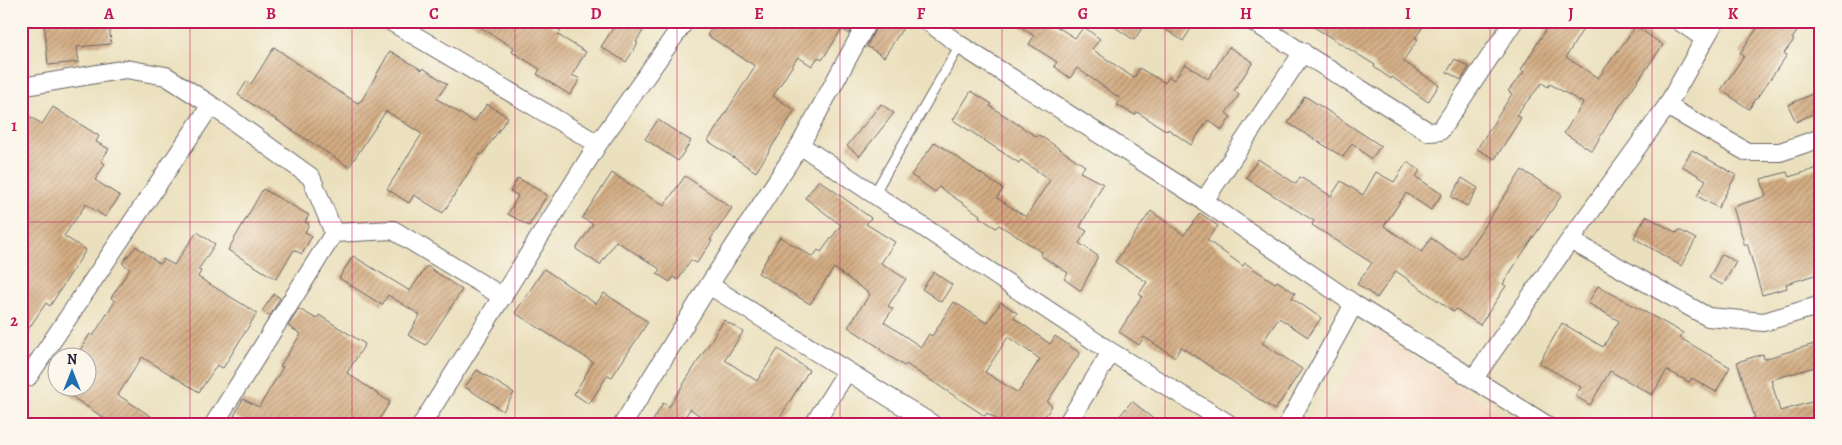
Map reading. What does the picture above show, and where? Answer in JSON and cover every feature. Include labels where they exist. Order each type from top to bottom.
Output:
[{"type":"street","points":[[390,21],[598,144]]},
{"type":"street","points":[[422,424],[598,144],[685,21]]},
{"type":"street","points":[[623,424],[709,285],[800,145],[868,21]]},
{"type":"street","points":[[926,21],[960,45],[1204,201],[1354,304],[1545,424]]},
{"type":"street","points":[[1252,21],[1429,132],[1440,131],[1514,21]]},
{"type":"street","points":[[1679,21],[1704,38]]},
{"type":"street","points":[[1474,378],[1570,240],[1667,106],[1715,21]]},
{"type":"street","points":[[1204,201],[1303,52]]},
{"type":"street","points":[[21,86],[126,69],[166,76],[211,105],[310,177],[334,233]]},
{"type":"street","points":[[21,378],[28,377],[211,105]]},
{"type":"street","points":[[1667,106],[1747,152],[1780,152],[1821,138]]},
{"type":"street","points":[[800,145],[1111,352],[1230,424]]},
{"type":"street","points":[[334,233],[393,230],[503,297]]},
{"type":"street","points":[[214,424],[334,233]]},
{"type":"street","points":[[1570,240],[1708,317],[1764,322],[1821,305]]},
{"type":"street","points":[[709,285],[932,424]]},
{"type":"street","points":[[1288,424],[1354,304]]},
{"type":"street","points":[[1067,424],[1111,352]]},
{"type":"street","points":[[814,424],[847,371]]},
{"type":"lane","points":[[874,194],[960,45]]},
{"type":"shaded area","points":[[1374,330],[1515,424],[1316,424]]},
{"type":"building","points":[[44,21],[109,21],[111,44],[77,47],[79,62],[48,65]]},
{"type":"building","points":[[470,21],[544,21],[561,31],[558,35],[586,52],[572,75],[580,79],[570,95],[537,74],[540,69],[512,52],[514,48]]},
{"type":"building","points":[[620,21],[649,21],[626,62],[601,47],[613,28],[615,29]]},
{"type":"building","points":[[717,21],[856,21],[849,34],[842,29],[822,60],[818,57],[812,66],[798,57],[773,96],[795,110],[756,172],[708,141],[755,66],[707,35]]},
{"type":"building","points":[[879,21],[893,21],[903,28],[884,57],[867,46]]},
{"type":"building","points":[[1012,21],[1048,21],[1075,38],[1084,27],[1100,39],[1092,49],[1134,78],[1139,68],[1165,83],[1169,77],[1174,80],[1185,64],[1208,79],[1229,47],[1253,62],[1234,91],[1239,95],[1226,113],[1231,117],[1222,130],[1208,120],[1191,145],[1168,129],[1167,131],[1137,112],[1135,115],[1117,105],[1121,99],[1077,68],[1070,78],[1054,66],[1057,62],[1029,44],[1034,36]]},
{"type":"building","points":[[1106,21],[1147,21],[1134,40]]},
{"type":"building","points":[[1153,21],[1196,21],[1183,41]]},
{"type":"building","points":[[1304,21],[1427,21],[1415,38],[1418,39],[1403,61],[1439,85],[1428,102],[1392,77],[1391,79],[1374,67],[1375,65]]},
{"type":"building","points":[[1551,21],[1588,21],[1566,57],[1598,78],[1636,26],[1663,45],[1612,117],[1592,151],[1564,133],[1583,103],[1550,84],[1548,87],[1542,83],[1516,115],[1521,118],[1495,159],[1477,149],[1512,94],[1508,91],[1524,72],[1521,70]]},
{"type":"building","points":[[1762,21],[1804,21],[1792,39],[1794,40],[1784,53],[1787,55],[1749,109],[1721,90],[1744,56],[1740,53]]},
{"type":"building","points":[[274,47],[331,87],[358,103],[362,100],[390,51],[422,70],[423,68],[447,84],[437,99],[474,122],[487,104],[508,117],[482,155],[480,154],[443,213],[414,195],[409,203],[387,189],[422,134],[386,111],[349,167],[238,95],[247,81],[251,84]]},
{"type":"building","points":[[1455,59],[1469,67],[1461,80],[1447,72]]},
{"type":"building","points":[[1821,90],[1821,110],[1796,122],[1788,105]]},
{"type":"building","points":[[971,91],[1037,137],[1039,135],[1085,166],[1080,172],[1103,184],[1080,227],[1087,231],[1079,243],[1098,256],[1081,291],[1064,279],[1068,273],[1040,255],[1042,252],[999,225],[996,228],[939,187],[935,192],[911,175],[935,142],[1003,189],[997,198],[1026,217],[1050,180],[1021,160],[1019,163],[953,120]]},
{"type":"building","points":[[1305,96],[1381,146],[1371,159],[1352,143],[1343,157],[1288,123]]},
{"type":"building","points":[[881,104],[894,113],[860,156],[847,146]]},
{"type":"building","points":[[53,107],[99,136],[96,142],[109,149],[101,161],[105,164],[95,180],[120,196],[105,217],[86,204],[64,236],[86,250],[50,306],[46,303],[21,340],[21,111],[42,124]]},
{"type":"building","points":[[658,120],[691,141],[678,161],[645,139]]},
{"type":"building","points":[[1692,150],[1736,175],[1718,208],[1697,196],[1706,180],[1682,166]]},
{"type":"building","points":[[1258,159],[1296,184],[1300,177],[1331,196],[1341,181],[1363,195],[1376,172],[1394,182],[1407,162],[1420,170],[1416,177],[1442,194],[1431,210],[1406,193],[1384,226],[1422,252],[1431,238],[1462,259],[1522,170],[1562,195],[1520,257],[1503,284],[1506,286],[1480,325],[1456,309],[1454,312],[1396,271],[1377,298],[1357,284],[1372,263],[1312,225],[1314,221],[1246,178]]},
{"type":"building","points":[[1821,167],[1821,273],[1786,284],[1787,288],[1762,295],[1747,243],[1745,246],[1733,207],[1766,196],[1761,179],[1787,172],[1789,177]]},
{"type":"building","points":[[612,173],[664,206],[685,176],[732,208],[697,263],[691,260],[678,280],[673,277],[670,282],[657,274],[660,269],[616,241],[600,265],[576,249],[593,224],[582,218]]},
{"type":"building","points":[[518,178],[547,195],[529,226],[508,214],[518,196],[510,191]]},
{"type":"building","points":[[1462,178],[1478,188],[1467,206],[1451,197]]},
{"type":"building","points":[[819,180],[871,218],[866,224],[895,242],[881,263],[906,279],[888,306],[893,309],[884,322],[921,347],[929,334],[932,336],[954,302],[987,323],[1001,302],[1017,313],[1014,318],[1050,344],[1055,336],[1080,353],[1047,402],[1052,406],[1043,419],[1038,416],[1033,424],[1004,424],[987,413],[985,416],[906,364],[904,366],[848,327],[870,294],[834,268],[810,304],[758,273],[780,237],[813,257],[818,250],[821,252],[841,225],[805,198]],"holes":[[[1008,337],[1040,359],[1018,393],[985,372]]]},
{"type":"building","points":[[263,189],[309,215],[305,222],[309,224],[305,232],[312,236],[302,254],[294,250],[276,279],[228,250]]},
{"type":"building","points":[[1151,211],[1184,235],[1200,213],[1218,226],[1207,240],[1243,266],[1245,263],[1275,283],[1277,281],[1295,293],[1292,298],[1321,318],[1308,337],[1279,318],[1262,343],[1302,369],[1275,410],[1181,347],[1175,357],[1144,337],[1139,345],[1119,332],[1142,296],[1139,294],[1147,282],[1115,262]]},
{"type":"building","points":[[1646,216],[1677,233],[1679,230],[1696,239],[1681,266],[1634,238]]},
{"type":"building","points":[[197,232],[215,244],[198,270],[201,271],[198,277],[257,313],[223,368],[217,365],[199,392],[142,357],[118,395],[163,424],[113,424],[74,398],[98,398],[98,348],[81,348],[90,334],[93,336],[115,301],[111,298],[130,269],[122,263],[136,246],[160,264],[163,259],[174,265]]},
{"type":"building","points":[[1722,254],[1736,262],[1723,285],[1709,278]]},
{"type":"building","points":[[353,256],[410,291],[427,266],[462,290],[426,345],[408,335],[420,315],[388,295],[382,305],[339,278]]},
{"type":"building","points":[[544,269],[596,304],[604,293],[648,322],[612,377],[608,375],[589,404],[574,394],[593,362],[515,313]]},
{"type":"building","points":[[934,272],[952,285],[941,302],[922,289]]},
{"type":"building","points":[[1598,286],[1683,333],[1680,338],[1730,367],[1716,392],[1692,378],[1689,382],[1667,370],[1652,395],[1610,371],[1590,405],[1575,396],[1581,387],[1539,363],[1562,323],[1603,347],[1619,321],[1588,303]]},
{"type":"building","points":[[274,294],[280,298],[270,316],[262,311]]},
{"type":"building","points":[[299,309],[317,319],[319,315],[365,344],[347,373],[390,402],[376,424],[248,424],[234,416],[243,399],[259,407],[283,367],[280,366],[301,334],[288,326]]},
{"type":"building","points":[[724,320],[743,332],[725,360],[757,381],[778,349],[809,370],[776,424],[713,424],[690,409],[685,417],[696,424],[651,424],[663,403],[669,407]]},
{"type":"building","points":[[1821,342],[1821,365],[1771,380],[1780,411],[1815,401],[1821,424],[1751,424],[1750,419],[1755,418],[1737,362],[1763,354],[1764,359]]},
{"type":"building","points":[[477,370],[514,393],[503,411],[465,387]]},
{"type":"building","points":[[1132,401],[1159,424],[1113,424]]}]
